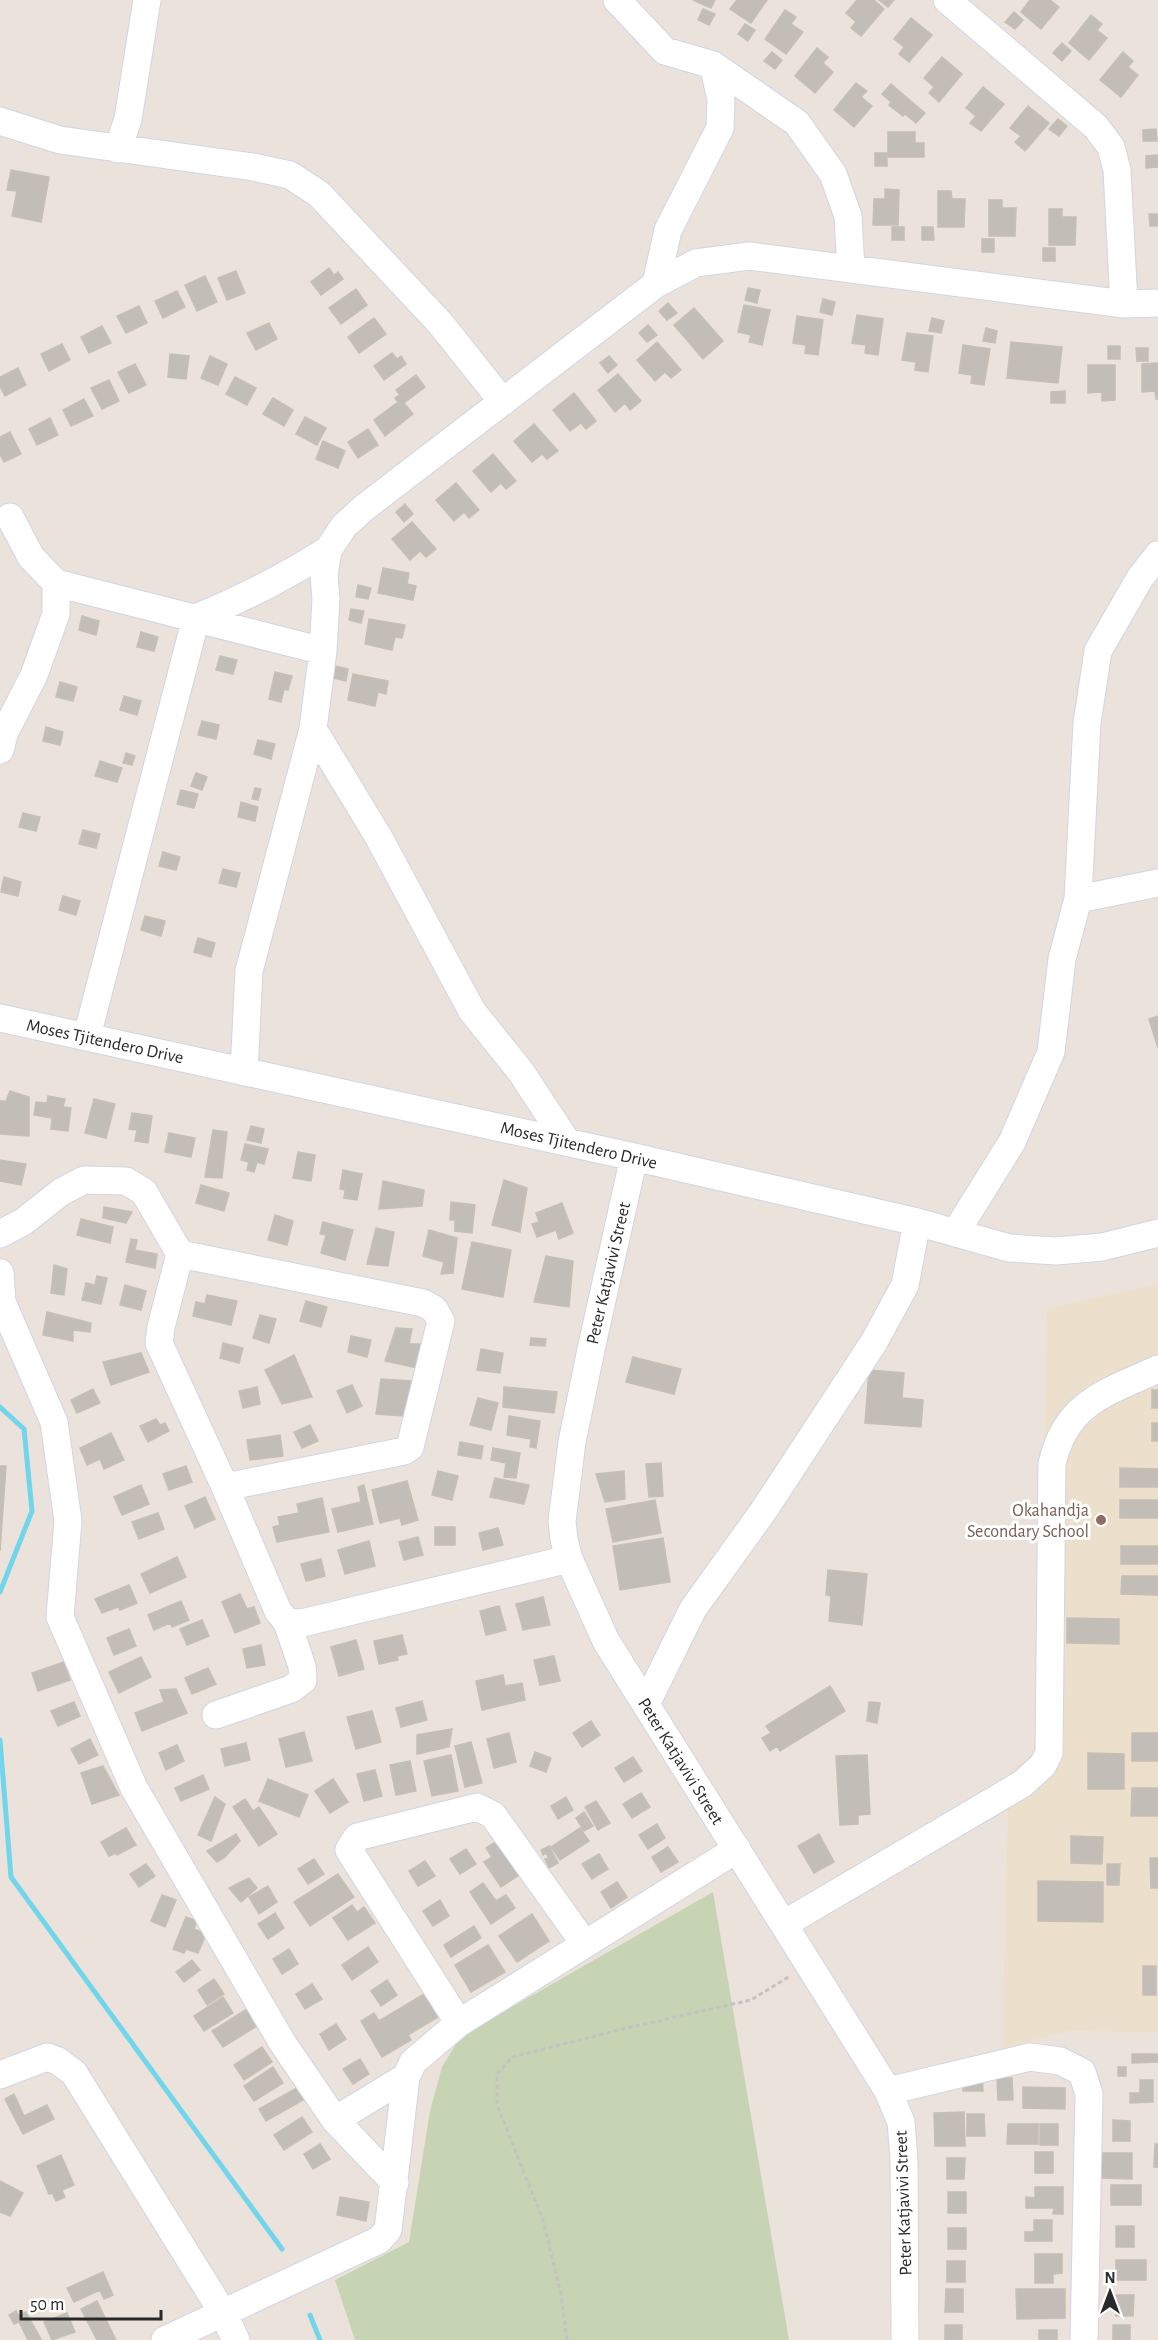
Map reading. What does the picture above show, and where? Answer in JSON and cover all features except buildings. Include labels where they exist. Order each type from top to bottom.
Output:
[{"type":"street","points":[[118,149],[128,119],[147,0]]},
{"type":"street","points":[[617,0],[665,51],[713,65],[797,123],[833,174],[848,216],[851,269]]},
{"type":"street","points":[[947,0],[1096,127],[1111,147],[1117,170],[1124,304]]},
{"type":"street","points":[[656,284],[668,230],[720,128],[721,99],[713,65]]},
{"type":"street","points":[[0,121],[60,140],[253,167],[290,175],[319,194],[440,323],[503,402]]},
{"type":"street","points":[[196,618],[284,578],[328,550],[344,526],[365,507],[656,284],[696,263],[749,256],[1124,304],[1158,303]]},
{"type":"street","points":[[10,518],[31,557],[56,583],[323,651]]},
{"type":"street","points":[[244,1071],[249,971],[313,729],[323,651],[326,599],[324,575],[328,550]]},
{"type":"street","points":[[956,1232],[1012,1142],[1051,1052],[1062,959],[1078,899],[1087,723],[1098,651],[1140,578],[1158,555]]},
{"type":"street","points":[[0,750],[4,734],[34,675],[56,614],[56,583]]},
{"type":"street","points":[[87,1036],[196,618]]},
{"type":"street","points":[[313,729],[378,836],[472,1011],[520,1072],[567,1142]]},
{"type":"street","points":[[1078,899],[1158,883]]},
{"type":"street","name":"Moses Tjitendero Drive","points":[[0,1018],[634,1157],[917,1222],[1009,1248],[1056,1251],[1102,1247],[1158,1233]]},
{"type":"street","name":"Peter Katjavivi Street","points":[[634,1157],[572,1442],[562,1521],[568,1559],[606,1641],[888,2091],[901,2122],[904,2158],[905,2340]]},
{"type":"street","points":[[0,1234],[23,1222],[61,1192],[84,1180],[126,1181],[144,1192],[180,1254],[159,1343],[225,1487],[278,1611],[287,1622],[302,1666],[303,1680],[291,1689],[216,1715]]},
{"type":"street","points":[[646,1704],[693,1609],[764,1510],[874,1342],[905,1285],[917,1222]]},
{"type":"street","points":[[180,1254],[423,1303],[434,1308],[441,1321],[410,1447],[404,1451],[225,1487]]},
{"type":"street","points":[[0,1273],[2,1302],[54,1422],[68,1521],[60,1617],[134,1788],[282,2042],[335,2120],[395,2183]]},
{"type":"street","points":[[784,1924],[1022,1784],[1043,1765],[1049,1753],[1052,1464],[1056,1447],[1067,1423],[1098,1396],[1158,1369]]},
{"type":"street","points":[[287,1622],[302,1623],[568,1559]]},
{"type":"street","points":[[459,2023],[349,1850],[357,1837],[477,1807],[485,1809],[493,1815],[584,1943]]},
{"type":"street","points":[[165,2340],[379,2240],[388,2230],[406,2077],[413,2062],[459,2023],[737,1849]]},
{"type":"street","points":[[0,2075],[47,2057],[58,2061],[74,2073],[222,2313],[236,2340]]},
{"type":"street","points":[[888,2091],[1030,2057],[1060,2061],[1082,2072],[1089,2094],[1084,2340]]},
{"type":"street","points":[[335,2120],[406,2077]]},
{"type":"path","points":[[567,2340],[561,2295],[543,2220],[496,2105],[496,2074],[512,2057],[751,2000],[809,1963]]},
{"type":"shaded area","name":"Okahandja Secondary School","points":[[1158,1284],[1158,2032],[1068,2031],[1002,2048],[1009,1772],[1031,1755],[1039,1732],[1047,1309]]},
{"type":"green space","points":[[713,1892],[789,2340],[355,2340],[335,2280],[409,2242],[430,2111],[442,2067],[461,2036]]},
{"type":"waterway","points":[[0,1407],[24,1429],[32,1511],[0,1592]]},
{"type":"waterway","points":[[0,1740],[11,1877],[282,2249]]},
{"type":"waterway","points":[[310,2315],[320,2340]]},
{"type":"place","name":"Okahandja Secondary School","points":[[1101,1520]]}]
